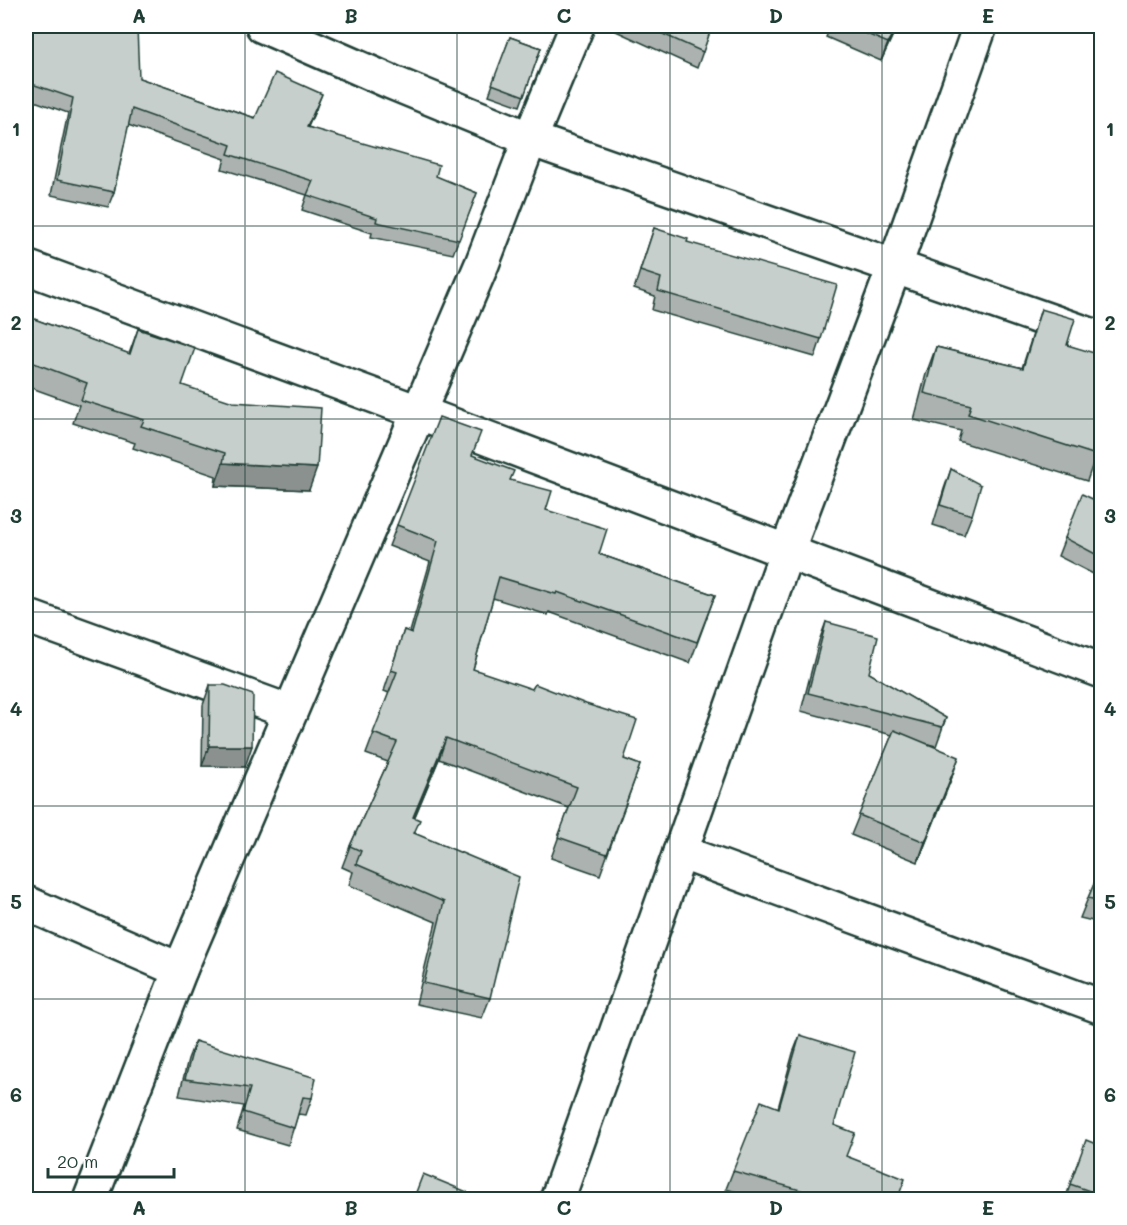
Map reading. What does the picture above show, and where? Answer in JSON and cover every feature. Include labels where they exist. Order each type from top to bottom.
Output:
[{"type":"street","points":[[263,26],[530,139],[1101,339]]},
{"type":"street","points":[[90,1200],[180,970],[482,264],[577,26]]},
{"type":"street","points":[[557,1200],[787,551],[894,268],[980,26]]},
{"type":"street","points":[[26,267],[418,412],[1101,671]]},
{"type":"street","points":[[26,616],[290,712]]},
{"type":"street","points":[[680,852],[1101,1007]]},
{"type":"street","points":[[26,903],[180,970]]},
{"type":"building","points":[[26,26],[137,28],[139,78],[255,118],[275,73],[322,94],[307,127],[439,165],[436,176],[477,193],[459,240],[376,222],[377,218],[307,195],[313,181],[228,154],[231,145],[132,109],[114,192],[57,180],[73,98],[26,82]]},
{"type":"building","points":[[645,26],[712,26],[703,52]]},
{"type":"building","points":[[848,26],[895,26],[888,43]]},
{"type":"building","points":[[510,37],[541,48],[524,96],[492,84]]},
{"type":"building","points":[[654,228],[688,239],[687,242],[837,285],[821,339],[658,291],[661,278],[640,271]]},
{"type":"building","points":[[1041,309],[1075,319],[1067,345],[1101,355],[1101,438],[1096,455],[968,414],[971,405],[924,393],[936,347],[1023,368]]},
{"type":"building","points":[[26,316],[130,354],[138,329],[195,348],[182,385],[233,402],[321,408],[317,468],[223,463],[225,453],[141,426],[144,420],[81,400],[87,383],[26,360]]},
{"type":"building","points":[[439,417],[481,432],[472,455],[514,471],[510,480],[552,491],[546,510],[607,529],[599,554],[715,595],[697,642],[557,592],[556,594],[499,577],[473,669],[532,689],[535,684],[586,704],[637,720],[624,759],[640,765],[607,854],[558,837],[577,787],[446,738],[413,817],[420,820],[414,833],[519,877],[490,998],[424,983],[444,902],[356,864],[361,851],[350,846],[397,742],[373,733],[397,672],[391,670],[404,630],[412,633],[438,541],[397,525]]},
{"type":"building","points":[[951,469],[981,485],[972,515],[940,505]]},
{"type":"building","points":[[1082,494],[1101,503],[1101,557],[1065,538]]},
{"type":"building","points":[[826,622],[878,636],[869,673],[946,718],[942,727],[808,693]]},
{"type":"building","points":[[210,685],[225,685],[253,695],[252,746],[209,746]]},
{"type":"building","points":[[894,730],[959,757],[925,842],[859,815]]},
{"type":"building","points":[[1101,868],[1101,901],[1088,898]]},
{"type":"building","points":[[800,1035],[855,1052],[834,1125],[855,1133],[846,1156],[905,1179],[897,1200],[836,1200],[733,1171],[761,1101],[779,1108]]},
{"type":"building","points":[[195,1041],[316,1078],[312,1098],[303,1097],[294,1128],[243,1112],[250,1088],[185,1079]]},
{"type":"building","points":[[1086,1140],[1101,1146],[1101,1195],[1070,1184]]},
{"type":"building","points":[[423,1174],[467,1192],[464,1200],[413,1200]]}]
